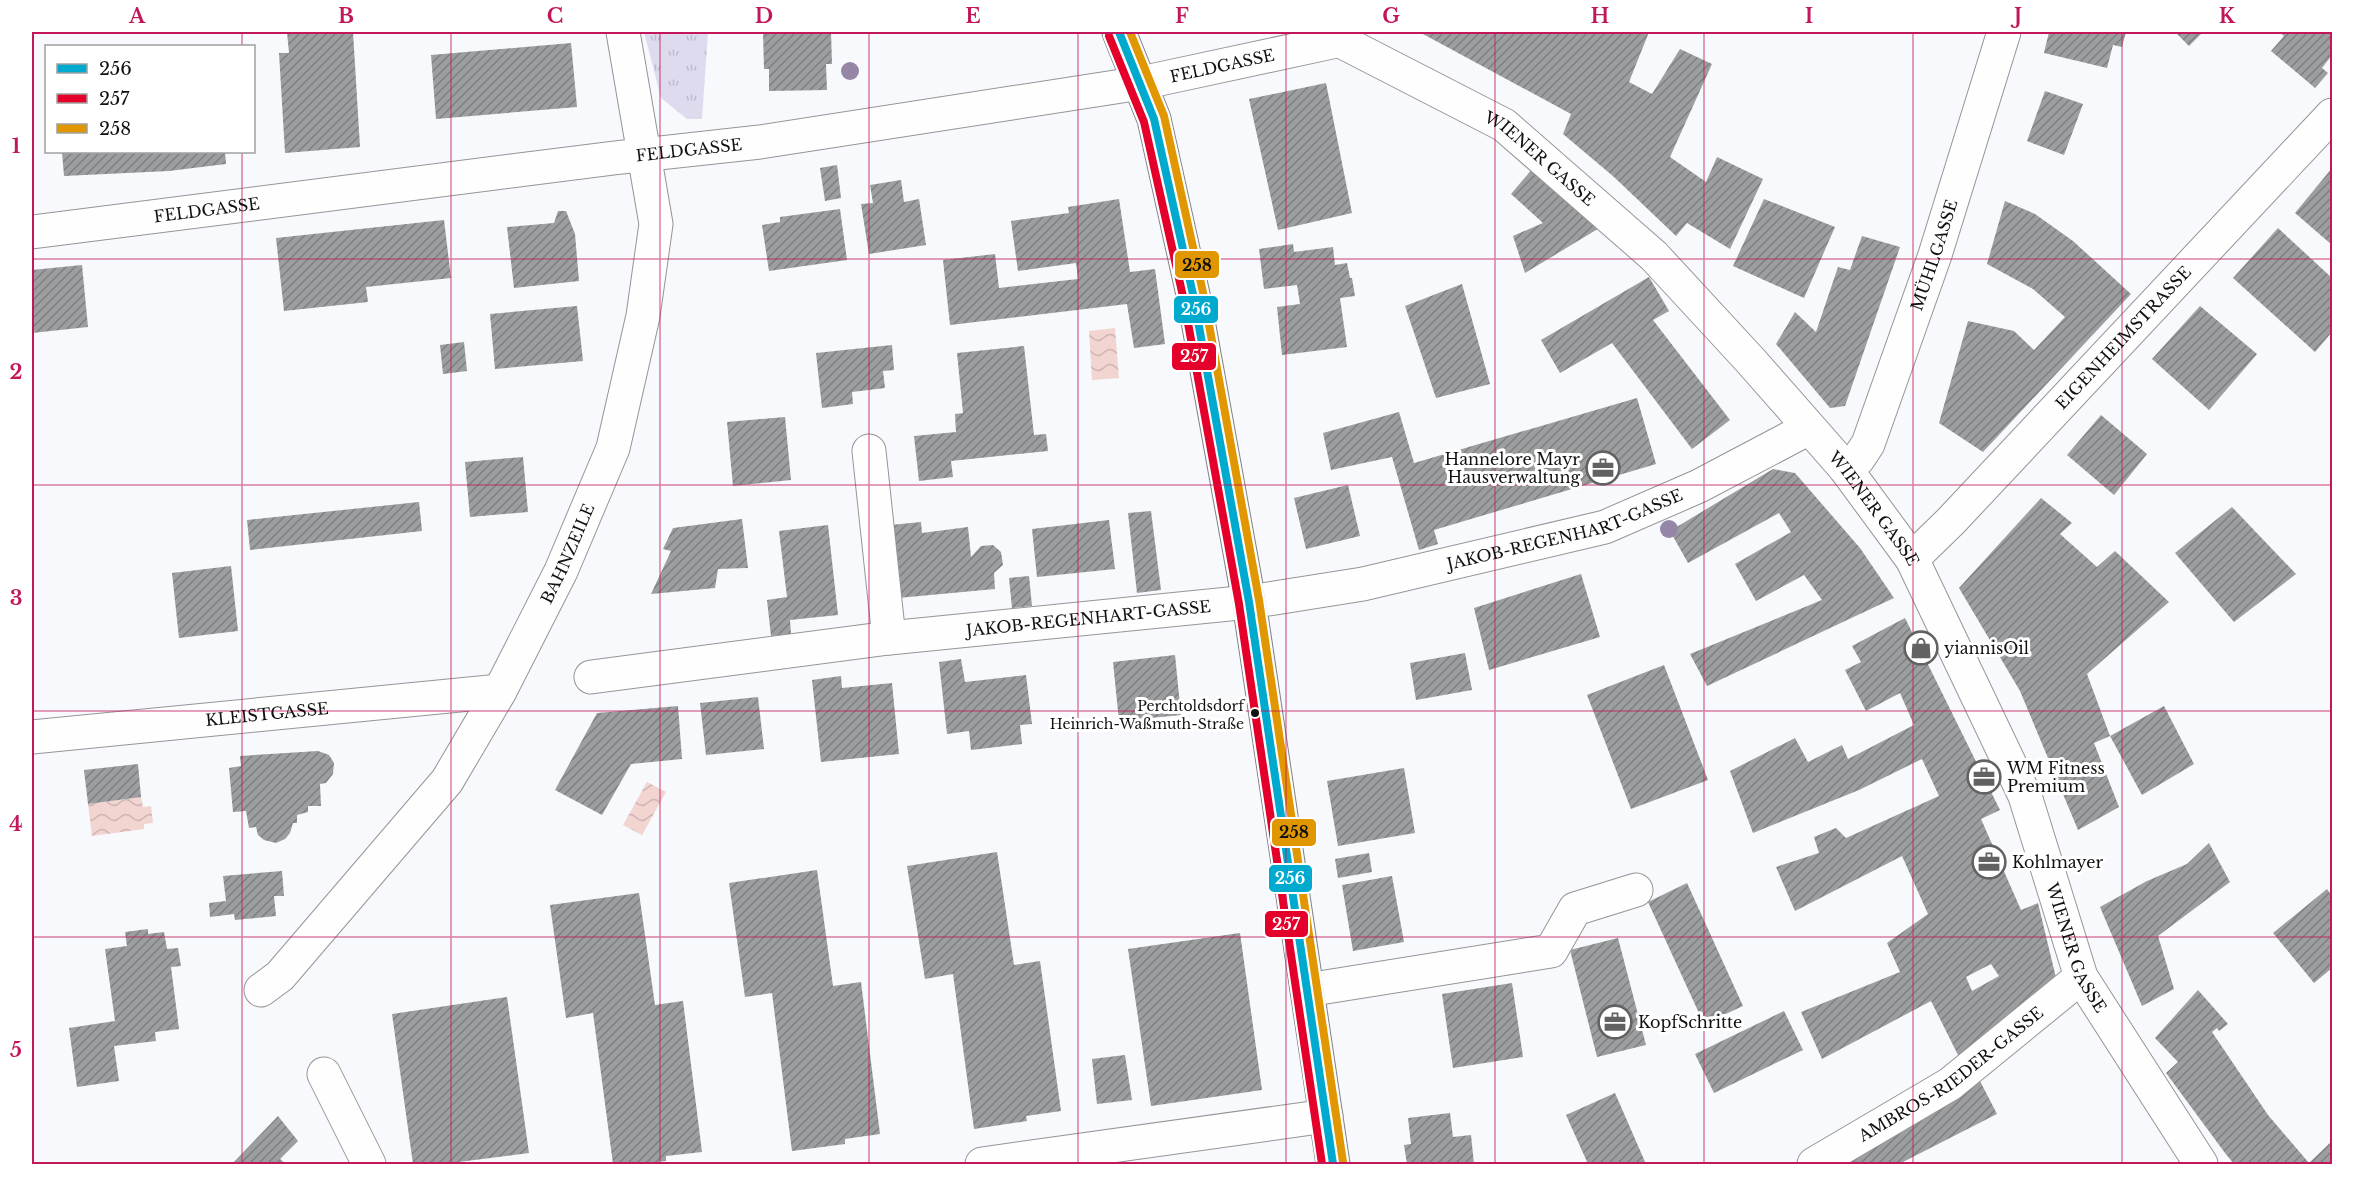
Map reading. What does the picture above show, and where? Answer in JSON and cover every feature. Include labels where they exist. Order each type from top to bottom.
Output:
[{"type":"main road","points":[[1119,32],[1154,119],[1194,299],[1249,602],[1333,1164]]},
{"type":"street","name":"BAHNZEILE","points":[[261,990],[280,976],[447,781],[500,691],[561,571],[613,448],[643,316],[657,224],[623,32]]},
{"type":"street","name":"MÜHLGASSE","points":[[1845,468],[1858,459],[1868,444],[1935,255],[2004,32]]},
{"type":"street","name":"FELDGASSE","points":[[32,232],[646,154],[750,144],[1141,83],[1332,36]]},
{"type":"street","name":"WIENER GASSE","points":[[1332,36],[1504,125],[1654,256],[1845,468],[1912,559],[2025,796],[2081,977],[2201,1164]]},
{"type":"street","name":"EIGENHEIMSTRASSE","points":[[1912,559],[1951,521],[2332,115]]},
{"type":"street","name":"JAKOB-REGENHART-GASSE","points":[[591,676],[889,638],[1249,602],[1363,584],[1605,527],[1699,486],[1809,428]]},
{"type":"street","points":[[869,451],[889,638]]},
{"type":"street","name":"KLEISTGASSE","points":[[32,737],[500,691]]},
{"type":"street","points":[[1307,990],[1551,951],[1575,909],[1636,890]]},
{"type":"street","name":"AMBROS-RIEDER-GASSE","points":[[1814,1164],[1950,1084],[2081,977]]},
{"type":"street","points":[[324,1074],[369,1164]]},
{"type":"street","points":[[982,1164],[1326,1116]]},
{"type":"green space","points":[[644,32],[708,32],[702,119],[687,119],[661,98]]},
{"type":"water","points":[[1115,328],[1119,378],[1092,380],[1089,331]]},
{"type":"water","points":[[647,782],[666,792],[642,835],[623,825]]},
{"type":"water","points":[[141,797],[143,807],[151,806],[153,823],[144,824],[144,829],[92,836],[88,804]]},
{"type":"building","points":[[287,32],[353,32],[360,147],[285,153],[279,53],[289,53]]},
{"type":"building","points":[[763,32],[831,32],[832,64],[826,64],[827,90],[769,91],[769,69],[764,69]]},
{"type":"building","points":[[1423,32],[1649,32],[1629,82],[1652,94],[1680,49],[1712,64],[1670,157],[1706,182],[1717,157],[1763,179],[1730,249],[1687,223],[1676,236],[1614,177],[1563,134],[1571,114]]},
{"type":"building","points":[[2049,32],[2126,32],[2122,47],[2113,45],[2107,68],[2044,53]]},
{"type":"building","points":[[2175,32],[2203,32],[2189,46]]},
{"type":"building","points":[[2279,32],[2332,32],[2332,55],[2322,68],[2328,73],[2315,88],[2271,51],[2284,36]]},
{"type":"building","points":[[571,43],[577,107],[436,119],[431,55]]},
{"type":"building","points":[[1326,83],[1352,213],[1278,230],[1249,99]]},
{"type":"building","points":[[2045,91],[2083,104],[2064,155],[2027,141]]},
{"type":"building","points":[[62,153],[225,153],[226,164],[169,171],[64,176]]},
{"type":"building","points":[[837,165],[841,198],[825,201],[820,168]]},
{"type":"building","points":[[1533,168],[1601,227],[1525,273],[1513,236],[1543,223],[1511,194]]},
{"type":"building","points":[[2332,168],[2332,245],[2295,213]]},
{"type":"building","points":[[901,180],[904,202],[919,199],[926,245],[869,254],[861,204],[873,203],[870,185]]},
{"type":"building","points":[[1119,199],[1130,272],[1155,269],[1165,344],[1134,348],[1127,304],[950,325],[943,260],[995,254],[999,288],[1078,279],[1076,263],[1018,271],[1011,221],[1069,213],[1068,207]]},
{"type":"building","points":[[1764,199],[1835,227],[1804,298],[1733,266]]},
{"type":"building","points":[[2005,201],[2035,214],[2073,241],[2131,294],[1983,452],[1939,423],[1968,321],[2014,331],[2034,350],[2065,317],[2033,289],[1987,264]]},
{"type":"building","points":[[840,209],[847,260],[769,271],[762,225],[780,222],[780,217]]},
{"type":"building","points":[[558,211],[566,211],[575,234],[579,281],[514,288],[507,227],[554,223]]},
{"type":"building","points":[[444,220],[451,278],[366,287],[368,302],[284,311],[276,238]]},
{"type":"building","points":[[2278,228],[2332,278],[2332,332],[2315,352],[2233,278]]},
{"type":"building","points":[[1862,236],[1900,247],[1845,406],[1830,408],[1776,344],[1795,312],[1816,332],[1838,267],[1850,270]]},
{"type":"building","points":[[1293,244],[1294,252],[1333,247],[1335,265],[1347,263],[1355,296],[1340,298],[1347,347],[1282,355],[1277,307],[1300,304],[1297,285],[1264,289],[1259,249]]},
{"type":"building","points":[[82,265],[88,327],[32,333],[32,270]]},
{"type":"building","points":[[1649,277],[1669,311],[1653,320],[1730,420],[1692,449],[1612,343],[1560,373],[1541,340]]},
{"type":"building","points":[[1462,284],[1490,384],[1436,398],[1405,306]]},
{"type":"building","points":[[577,306],[583,361],[495,369],[490,314]]},
{"type":"building","points":[[2200,306],[2257,354],[2209,410],[2152,359]]},
{"type":"building","points":[[464,342],[467,371],[443,374],[440,345]]},
{"type":"building","points":[[892,345],[894,370],[883,371],[885,388],[852,392],[853,404],[822,408],[816,353]]},
{"type":"building","points":[[1024,346],[1034,435],[1046,434],[1048,451],[951,461],[953,477],[919,481],[914,436],[956,432],[955,414],[963,413],[957,353]]},
{"type":"building","points":[[1637,398],[1656,464],[1434,530],[1438,544],[1419,550],[1392,457],[1331,470],[1323,433],[1399,412],[1414,463]]},
{"type":"building","points":[[2101,415],[2147,454],[2114,495],[2067,455]]},
{"type":"building","points":[[785,417],[791,480],[733,486],[727,422]]},
{"type":"building","points":[[523,457],[528,512],[470,517],[465,462]]},
{"type":"building","points":[[1773,469],[1795,473],[1860,548],[1894,598],[1707,686],[1690,654],[1822,600],[1804,575],[1756,601],[1735,564],[1791,532],[1779,513],[1688,563],[1670,531]]},
{"type":"building","points":[[1348,485],[1360,536],[1306,549],[1294,498]]},
{"type":"building","points":[[2041,498],[2072,523],[2060,534],[2097,567],[2115,551],[2169,602],[2087,674],[2110,736],[2094,743],[2119,807],[2078,830],[2020,691],[1959,588]]},
{"type":"building","points":[[419,502],[422,531],[250,550],[247,520]]},
{"type":"building","points":[[2232,507],[2296,574],[2234,622],[2175,553]]},
{"type":"building","points":[[1151,511],[1161,590],[1137,593],[1128,513]]},
{"type":"building","points":[[742,519],[748,568],[718,569],[715,588],[651,594],[671,551],[663,549],[673,528]]},
{"type":"building","points":[[1109,520],[1115,569],[1037,577],[1032,529]]},
{"type":"building","points":[[921,522],[922,533],[968,527],[971,557],[981,546],[993,545],[1001,552],[1003,565],[994,573],[995,589],[898,598],[891,525]]},
{"type":"building","points":[[828,525],[838,615],[790,620],[791,634],[771,636],[767,600],[787,597],[779,531]]},
{"type":"building","points":[[231,566],[238,631],[179,638],[172,573]]},
{"type":"building","points":[[1581,574],[1600,637],[1489,670],[1474,608]]},
{"type":"building","points":[[1029,576],[1032,606],[1012,608],[1009,578]]},
{"type":"building","points":[[1905,618],[2000,810],[1981,819],[2021,910],[2038,903],[2058,986],[1960,1059],[1931,1001],[1822,1059],[1801,1012],[1900,972],[1887,943],[1928,914],[1902,856],[1795,911],[1776,867],[1819,853],[1814,837],[1836,828],[1846,838],[1939,796],[1922,759],[1859,790],[1753,833],[1730,771],[1795,738],[1808,762],[1842,745],[1848,759],[1914,725],[1900,693],[1866,711],[1845,670],[1861,662],[1852,646]],"holes":[[[1991,964],[1999,976],[1972,991],[1966,977]]]},
{"type":"building","points":[[1465,653],[1472,690],[1416,700],[1410,663]]},
{"type":"building","points":[[1175,655],[1181,715],[1119,721],[1113,662]]},
{"type":"building","points":[[961,659],[965,682],[1026,675],[1032,724],[1020,725],[1022,744],[971,750],[969,731],[947,734],[939,662]]},
{"type":"building","points":[[1664,665],[1708,780],[1631,809],[1587,695]]},
{"type":"building","points":[[841,676],[842,688],[892,683],[899,754],[821,762],[812,680]]},
{"type":"building","points":[[758,697],[764,749],[706,755],[700,703]]},
{"type":"building","points":[[678,706],[682,759],[631,764],[602,815],[555,790],[597,713]]},
{"type":"building","points":[[2164,706],[2194,764],[2142,795],[2110,736]]},
{"type":"building","points":[[318,751],[329,755],[334,763],[333,774],[326,783],[320,784],[321,806],[308,806],[308,812],[297,815],[297,823],[293,823],[285,839],[276,843],[264,840],[258,835],[256,827],[249,828],[246,811],[233,812],[229,768],[241,766],[240,756]]},
{"type":"building","points":[[138,764],[141,797],[88,804],[84,770]]},
{"type":"building","points":[[1404,768],[1415,833],[1338,846],[1327,781]]},
{"type":"building","points":[[2209,843],[2230,882],[2158,936],[2174,989],[2142,1006],[2100,907],[2147,881],[2187,864]]},
{"type":"building","points":[[997,852],[1014,965],[1040,961],[1061,1111],[1026,1116],[1027,1121],[974,1129],[953,974],[925,979],[907,866]]},
{"type":"building","points":[[1369,853],[1372,872],[1338,878],[1335,859]]},
{"type":"building","points":[[817,870],[833,986],[861,982],[880,1134],[845,1139],[845,1144],[792,1151],[772,993],[745,997],[729,883]]},
{"type":"building","points":[[282,871],[284,896],[274,896],[276,916],[235,920],[234,914],[210,917],[209,903],[226,901],[223,876]]},
{"type":"building","points":[[1392,876],[1404,942],[1353,951],[1342,885]]},
{"type":"building","points":[[1687,883],[1743,1006],[1704,1024],[1648,902]]},
{"type":"building","points":[[2327,889],[2332,896],[2332,968],[2314,983],[2273,933]]},
{"type":"building","points":[[639,893],[655,1005],[683,1001],[702,1152],[666,1156],[666,1161],[613,1164],[593,1013],[566,1018],[550,905]]},
{"type":"building","points":[[148,929],[148,934],[164,932],[167,949],[178,948],[181,966],[171,967],[179,1029],[155,1032],[156,1041],[114,1046],[119,1081],[77,1087],[69,1028],[115,1021],[105,949],[127,946],[125,932]]},
{"type":"building","points":[[1240,933],[1262,1090],[1151,1106],[1128,949]]},
{"type":"building","points":[[1618,938],[1646,1045],[1597,1057],[1570,950]]},
{"type":"building","points":[[1512,983],[1523,1057],[1453,1068],[1442,994]]},
{"type":"building","points":[[2198,990],[2228,1024],[2219,1031],[2217,1028],[2212,1032],[2268,1115],[2309,1163],[2332,1141],[2332,1164],[2234,1164],[2225,1153],[2166,1073],[2178,1062],[2155,1038]]},
{"type":"building","points":[[507,997],[529,1153],[443,1164],[413,1164],[392,1014]]},
{"type":"building","points":[[1784,1011],[1803,1050],[1714,1093],[1695,1054]]},
{"type":"building","points":[[1125,1055],[1132,1100],[1097,1104],[1092,1059]]},
{"type":"building","points":[[1980,1081],[1997,1114],[1899,1164],[1820,1164]]},
{"type":"building","points":[[1615,1093],[1646,1164],[1588,1164],[1566,1115]]},
{"type":"building","points":[[1450,1113],[1453,1137],[1471,1135],[1474,1164],[1407,1164],[1404,1145],[1411,1144],[1408,1118]]},
{"type":"building","points":[[278,1116],[298,1141],[280,1159],[286,1164],[232,1164]]},
{"type":"transit line","name":"256","points":[[1119,32],[1154,119],[1194,299],[1249,602],[1333,1164]]},
{"type":"transit line","name":"258","points":[[1130,32],[1164,116],[1204,297],[1259,600],[1343,1162]]},
{"type":"transit line","name":"257","points":[[1109,36],[1144,122],[1184,301],[1239,604],[1322,1164]]},
{"type":"place","name":"Hannelore Mayr Hausverwaltung","points":[[1603,468]]},
{"type":"place","name":"yiannisOil","points":[[1921,648]]},
{"type":"place","name":"Perchtoldsdorf Heinrich-Waßmuth-Straße","points":[[1255,713]]},
{"type":"place","name":"WM Fitness Premium","points":[[1984,777]]},
{"type":"place","name":"Kohlmayer","points":[[1989,862]]},
{"type":"place","name":"KopfSchritte","points":[[1615,1022]]}]
